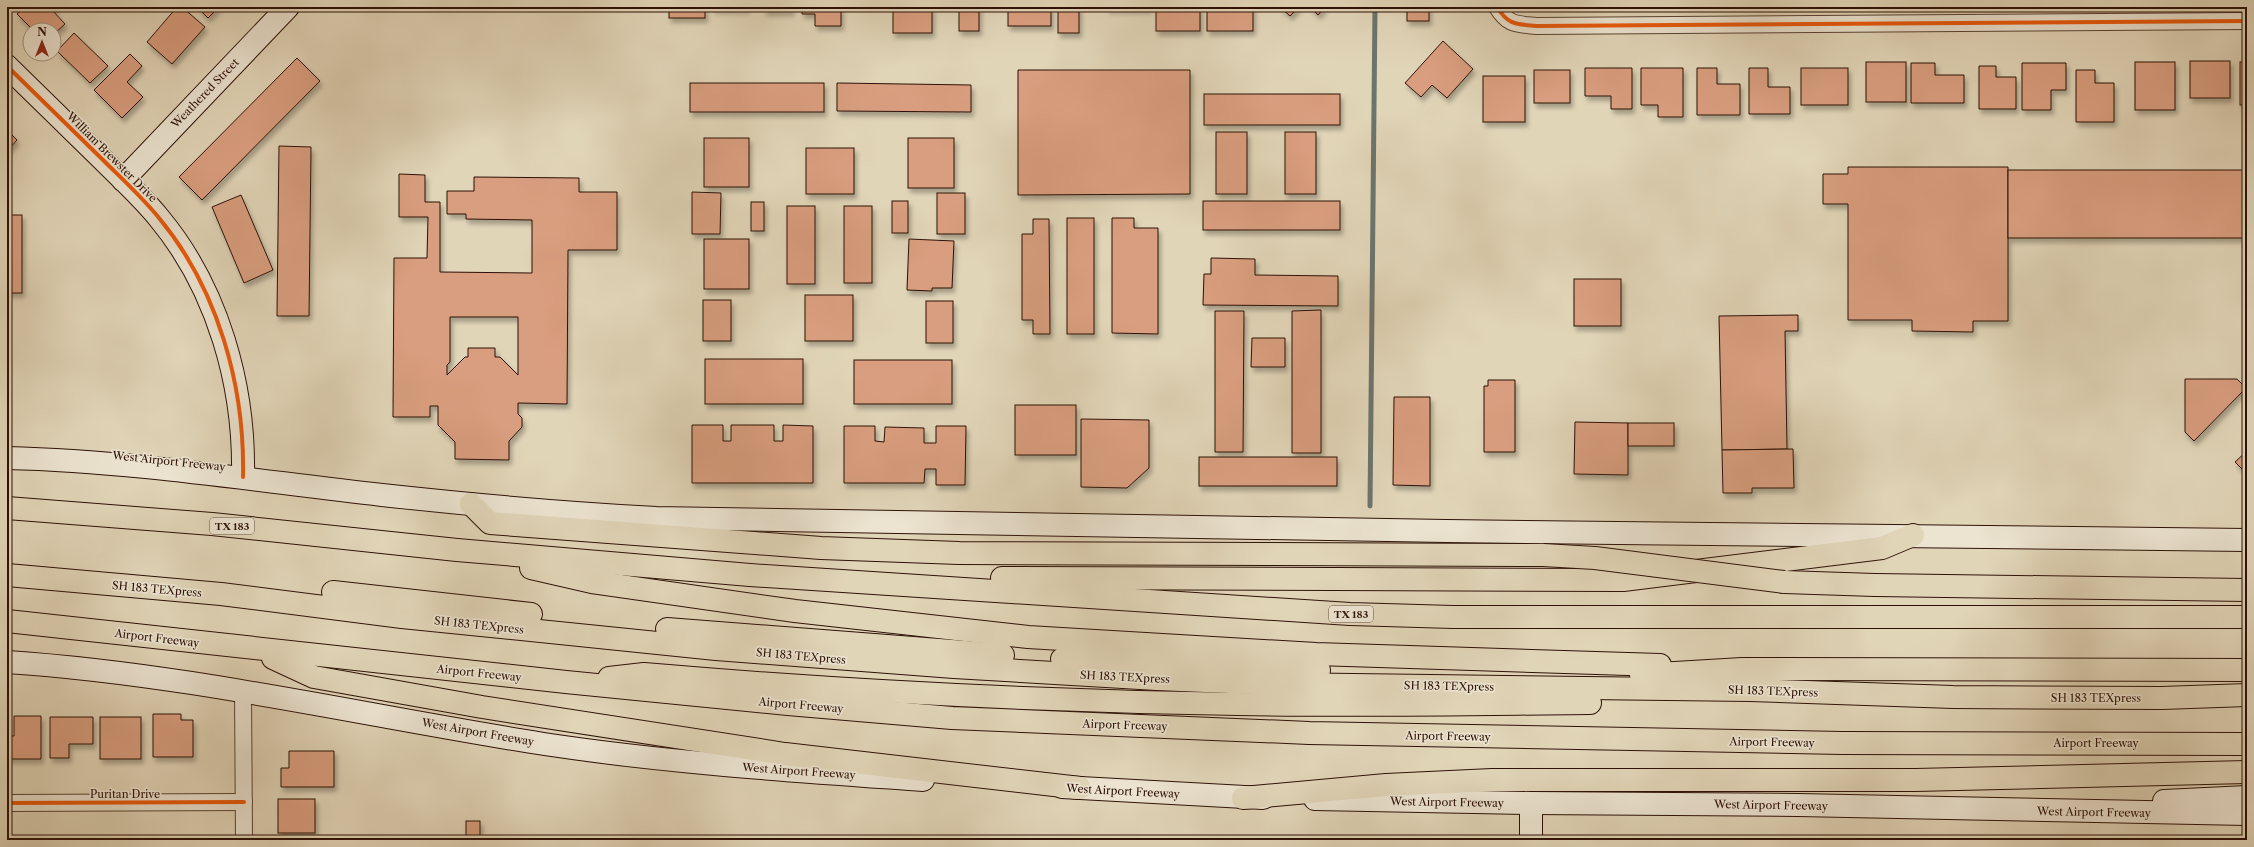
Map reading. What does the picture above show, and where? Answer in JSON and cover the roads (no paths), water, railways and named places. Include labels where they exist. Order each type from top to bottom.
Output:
[{"type":"highway","points":[[471,504],[490,522],[821,548],[959,553],[1543,555],[1595,558],[1784,582],[2247,590]]},
{"type":"highway","name":"TX 183","points":[[7,508],[212,524],[457,550],[750,575],[1350,614],[1453,617],[2247,617]]},
{"type":"highway","points":[[942,587],[984,578],[1623,580],[1882,548],[1912,535]]},
{"type":"highway","points":[[457,550],[592,582],[795,611],[1028,637],[1316,654],[1618,663],[1742,669]]},
{"type":"highway","name":"SH 183 TEXpress","points":[[7,561],[270,585],[679,630],[1037,657],[1318,670],[1612,676],[1742,669],[2247,670]]},
{"type":"highway","name":"SH 183 TEXpress","points":[[7,575],[221,594],[402,617],[716,649],[954,667],[1277,684],[1750,690],[1953,697],[2162,698],[2247,695]]},
{"type":"highway","name":"Airport Freeway","points":[[7,621],[255,650],[566,682],[788,704],[952,718],[1309,733],[1842,743],[2247,744]]},
{"type":"highway","points":[[255,650],[314,677],[482,707],[785,754],[1080,788]]},
{"type":"highway","points":[[566,682],[644,674],[934,694],[1239,704],[1751,701],[1953,697]]},
{"type":"highway","points":[[1243,798],[1386,784],[1492,780],[1915,780],[2247,772]]},
{"type":"main road","name":"Weathered Street","points":[[123,180],[288,7]]},
{"type":"main road","name":"William Brewster Drive","points":[[7,66],[123,180],[159,218],[182,249],[197,276],[222,332],[228,351],[240,420],[243,477]]},
{"type":"main road","name":"West Airport Freeway","points":[[7,458],[130,465],[471,504],[555,512],[656,518],[1461,531],[2247,540]]},
{"type":"main road","name":"West Airport Freeway","points":[[7,662],[78,667],[243,690],[536,742],[650,758],[880,777],[1243,798],[1531,803],[1798,805],[2062,812],[2247,814]]},
{"type":"main road","points":[[2062,812],[2200,798],[2247,797]]},
{"type":"main road","points":[[1531,803],[1531,840]]},
{"type":"main road","points":[[2211,814],[2247,819]]},
{"type":"street","points":[[1501,13],[1517,24],[1536,26],[2247,21]]},
{"type":"street","points":[[243,690],[244,840]]},
{"type":"street","name":"Puritan Drive","points":[[7,803],[244,802]]},
{"type":"waterway","points":[[1370,506],[1375,7]]}]
